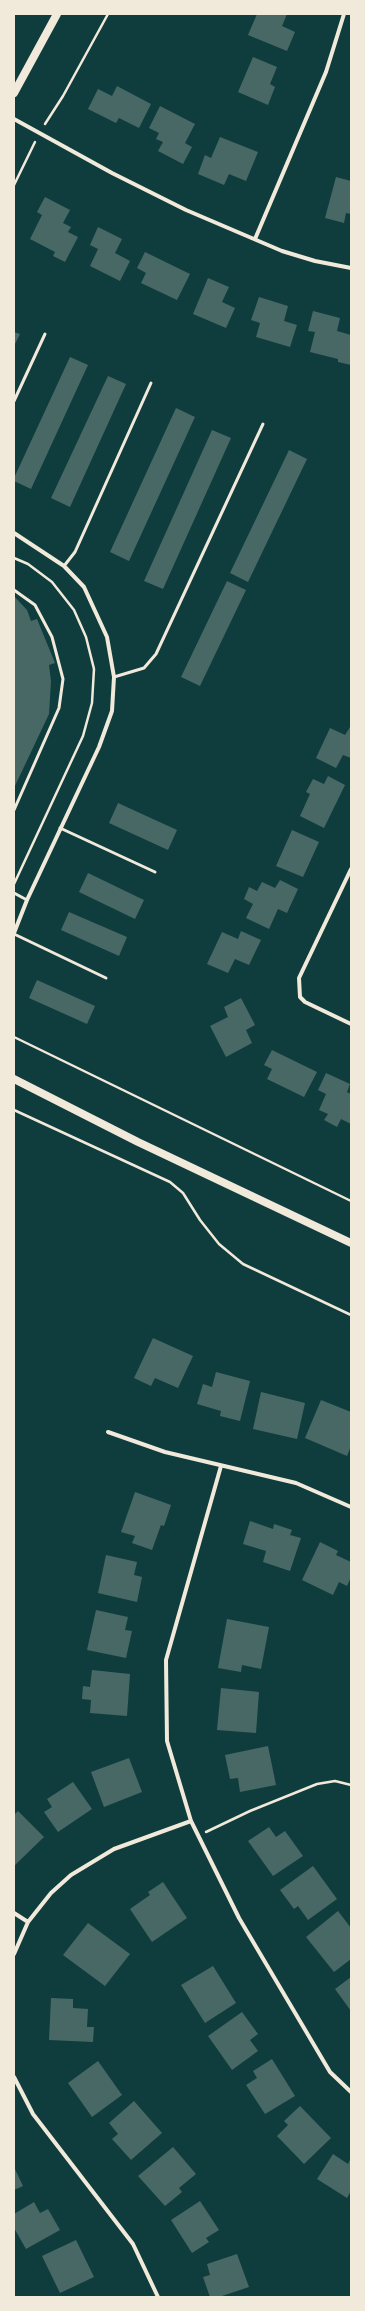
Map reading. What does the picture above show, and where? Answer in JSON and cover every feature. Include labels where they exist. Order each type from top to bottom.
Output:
[{"type":"main road","points":[[14,93],[57,14]]},
{"type":"main road","points":[[14,1079],[138,1142],[351,1243]]},
{"type":"street","points":[[255,239],[326,72],[344,14]]},
{"type":"street","points":[[14,120],[186,210],[255,239],[315,261],[351,268]]},
{"type":"street","points":[[14,533],[64,566],[84,587],[107,637],[114,678],[112,711],[99,747],[27,900],[14,933]]},
{"type":"street","points":[[351,869],[299,978],[300,997],[305,1002],[351,1024]]},
{"type":"street","points":[[108,1432],[165,1452],[296,1483],[351,1507]]},
{"type":"street","points":[[221,1466],[166,1660],[167,1742],[191,1821],[240,1918],[330,2072],[351,2092]]},
{"type":"street","points":[[14,1954],[28,1922],[51,1893],[83,1866],[114,1849],[191,1821]]},
{"type":"street","points":[[14,1913],[28,1922]]},
{"type":"street","points":[[14,2077],[33,2114],[133,2244],[158,2297]]},
{"type":"lane","points":[[14,401],[45,334]]},
{"type":"lane","points":[[64,566],[76,552],[151,383]]},
{"type":"lane","points":[[114,678],[144,668],[156,654],[263,424]]},
{"type":"lane","points":[[14,590],[35,605],[52,637],[63,679],[59,708],[14,810]]},
{"type":"lane","points":[[60,828],[155,872]]},
{"type":"lane","points":[[14,893],[27,900]]},
{"type":"lane","points":[[14,933],[106,978]]},
{"type":"path","points":[[14,185],[39,133],[63,96],[108,14]]},
{"type":"path","points":[[14,1037],[351,1201]]},
{"type":"path","points":[[14,1110],[170,1182],[183,1193],[200,1220],[219,1244],[243,1264],[351,1315]]},
{"type":"path","points":[[215,1827],[256,1808],[317,1784],[336,1781],[351,1785]]},
{"type":"building","points":[[257,14],[287,14],[282,26],[295,32],[287,51],[248,35]]},
{"type":"building","points":[[253,57],[277,67],[270,84],[275,87],[268,105],[238,92]]},
{"type":"building","points":[[117,86],[151,104],[139,128],[119,118],[116,123],[88,109],[98,89],[112,96]]},
{"type":"building","points":[[160,106],[195,124],[185,143],[192,147],[183,164],[158,151],[163,142],[156,139],[159,133],[149,128]]},
{"type":"building","points":[[220,137],[258,152],[246,181],[229,174],[224,185],[198,174],[205,155],[211,158]]},
{"type":"building","points":[[336,177],[351,181],[351,214],[346,213],[344,223],[325,218]]},
{"type":"building","points":[[45,197],[70,210],[63,223],[71,227],[68,232],[78,237],[65,262],[53,256],[55,252],[30,239],[42,215],[37,212]]},
{"type":"building","points":[[98,227],[122,239],[115,253],[130,261],[120,281],[90,266],[98,249],[90,245]]},
{"type":"building","points":[[145,252],[190,274],[177,300],[141,283],[146,273],[137,268]]},
{"type":"building","points":[[208,278],[229,287],[222,302],[235,308],[226,328],[193,314]]},
{"type":"building","points":[[259,297],[288,306],[284,321],[297,325],[290,347],[256,337],[260,323],[251,320]]},
{"type":"building","points":[[313,311],[340,318],[337,331],[351,335],[351,365],[338,362],[338,359],[310,352],[315,332],[308,331]]},
{"type":"building","points":[[14,332],[20,334],[14,346]]},
{"type":"building","points":[[70,357],[88,365],[31,489],[14,481],[14,478]]},
{"type":"building","points":[[108,376],[126,384],[70,507],[51,498]]},
{"type":"building","points":[[176,408],[195,417],[129,561],[110,552]]},
{"type":"building","points":[[212,430],[231,438],[163,589],[144,581]]},
{"type":"building","points":[[289,450],[307,459],[248,582],[230,573]]},
{"type":"building","points":[[227,581],[246,590],[200,686],[181,677]]},
{"type":"building","points":[[14,596],[27,610],[31,621],[37,619],[55,663],[49,665],[51,681],[49,714],[14,788]]},
{"type":"building","points":[[350,727],[351,758],[343,755],[336,768],[316,758],[330,728],[345,735]]},
{"type":"building","points":[[328,776],[345,785],[324,828],[300,816],[310,794],[306,792],[313,779],[324,784]]},
{"type":"building","points":[[118,803],[177,830],[168,850],[109,823]]},
{"type":"building","points":[[292,830],[319,842],[303,877],[276,866]]},
{"type":"building","points":[[88,873],[144,900],[135,919],[79,892]]},
{"type":"building","points":[[280,880],[298,889],[287,913],[278,909],[269,929],[246,918],[253,904],[244,899],[249,887],[257,891],[262,882],[275,888]]},
{"type":"building","points":[[69,912],[127,937],[119,956],[61,930]]},
{"type":"building","points":[[241,931],[261,940],[249,965],[235,959],[228,973],[207,964],[222,932],[238,939]]},
{"type":"building","points":[[37,980],[95,1006],[87,1024],[29,998]]},
{"type":"building","points":[[241,998],[255,1025],[246,1030],[252,1043],[226,1057],[210,1026],[228,1017],[224,1007]]},
{"type":"building","points":[[272,1050],[317,1072],[304,1097],[267,1079],[272,1069],[264,1065]]},
{"type":"building","points":[[326,1073],[350,1084],[347,1092],[351,1094],[351,1124],[341,1119],[337,1127],[324,1120],[328,1114],[319,1110],[326,1094],[318,1090]]},
{"type":"building","points":[[153,1338],[193,1356],[178,1388],[155,1378],[151,1386],[134,1378]]},
{"type":"building","points":[[216,1372],[250,1381],[240,1421],[220,1416],[221,1411],[197,1404],[203,1384],[212,1387]]},
{"type":"building","points":[[261,1392],[305,1403],[297,1439],[253,1429]]},
{"type":"building","points":[[321,1400],[351,1412],[351,1446],[347,1456],[305,1438]]},
{"type":"building","points":[[135,1492],[171,1505],[164,1526],[161,1525],[152,1550],[132,1543],[135,1536],[121,1532]]},
{"type":"building","points":[[250,1521],[273,1529],[274,1524],[292,1530],[290,1535],[301,1538],[290,1571],[263,1562],[266,1551],[243,1544]]},
{"type":"building","points":[[320,1542],[338,1551],[336,1555],[351,1562],[351,1577],[347,1586],[339,1582],[333,1595],[302,1580]]},
{"type":"building","points":[[106,1555],[137,1562],[134,1575],[142,1577],[137,1602],[98,1593]]},
{"type":"building","points":[[96,1610],[128,1617],[125,1630],[132,1631],[126,1658],[87,1650]]},
{"type":"building","points":[[227,1619],[269,1627],[261,1669],[242,1665],[241,1672],[218,1668]]},
{"type":"building","points":[[92,1670],[130,1674],[127,1716],[90,1713],[91,1700],[82,1699],[83,1686],[90,1687]]},
{"type":"building","points":[[221,1688],[259,1692],[256,1733],[217,1730]]},
{"type":"building","points":[[268,1746],[276,1785],[240,1792],[238,1778],[230,1779],[225,1755]]},
{"type":"building","points":[[129,1758],[142,1792],[104,1807],[91,1772]]},
{"type":"building","points":[[73,1782],[92,1809],[58,1832],[44,1812],[52,1807],[47,1799]]},
{"type":"building","points":[[18,1811],[44,1837],[14,1866],[14,1815]]},
{"type":"building","points":[[269,1827],[276,1837],[285,1831],[303,1856],[273,1876],[248,1841]]},
{"type":"building","points":[[313,1866],[337,1899],[308,1920],[298,1906],[294,1909],[280,1890]]},
{"type":"building","points":[[163,1882],[187,1918],[152,1942],[130,1909],[150,1895],[148,1892]]},
{"type":"building","points":[[338,1911],[351,1928],[351,1959],[334,1972],[306,1937]]},
{"type":"building","points":[[88,1923],[130,1954],[105,1986],[63,1955]]},
{"type":"building","points":[[213,1966],[236,2003],[205,2023],[181,1985]]},
{"type":"building","points":[[351,1977],[351,2011],[335,1989]]},
{"type":"building","points":[[51,1998],[73,1999],[73,2008],[88,2009],[87,2027],[94,2027],[93,2042],[49,2040]]},
{"type":"building","points":[[242,2012],[258,2034],[250,2040],[258,2051],[232,2070],[208,2036]]},
{"type":"building","points":[[272,2059],[295,2096],[265,2114],[246,2085],[257,2078],[253,2071]]},
{"type":"building","points":[[98,2061],[122,2095],[92,2117],[68,2083]]},
{"type":"building","points":[[134,2101],[162,2133],[131,2160],[112,2139],[118,2134],[109,2123]]},
{"type":"building","points":[[300,2106],[331,2138],[304,2164],[277,2136],[288,2125],[284,2121]]},
{"type":"building","points":[[173,2147],[196,2174],[179,2188],[182,2192],[165,2206],[138,2176]]},
{"type":"building","points":[[333,2154],[348,2164],[351,2158],[351,2191],[347,2198],[317,2179]]},
{"type":"building","points":[[14,2167],[23,2186],[14,2190]]},
{"type":"building","points":[[200,2201],[219,2230],[206,2238],[209,2242],[192,2253],[171,2220]]},
{"type":"building","points":[[34,2202],[40,2213],[48,2209],[60,2230],[26,2249],[14,2228],[14,2214]]},
{"type":"building","points":[[76,2240],[94,2277],[60,2293],[42,2256]]},
{"type":"building","points":[[237,2254],[249,2287],[219,2297],[210,2297],[203,2277],[210,2275],[207,2264]]}]
